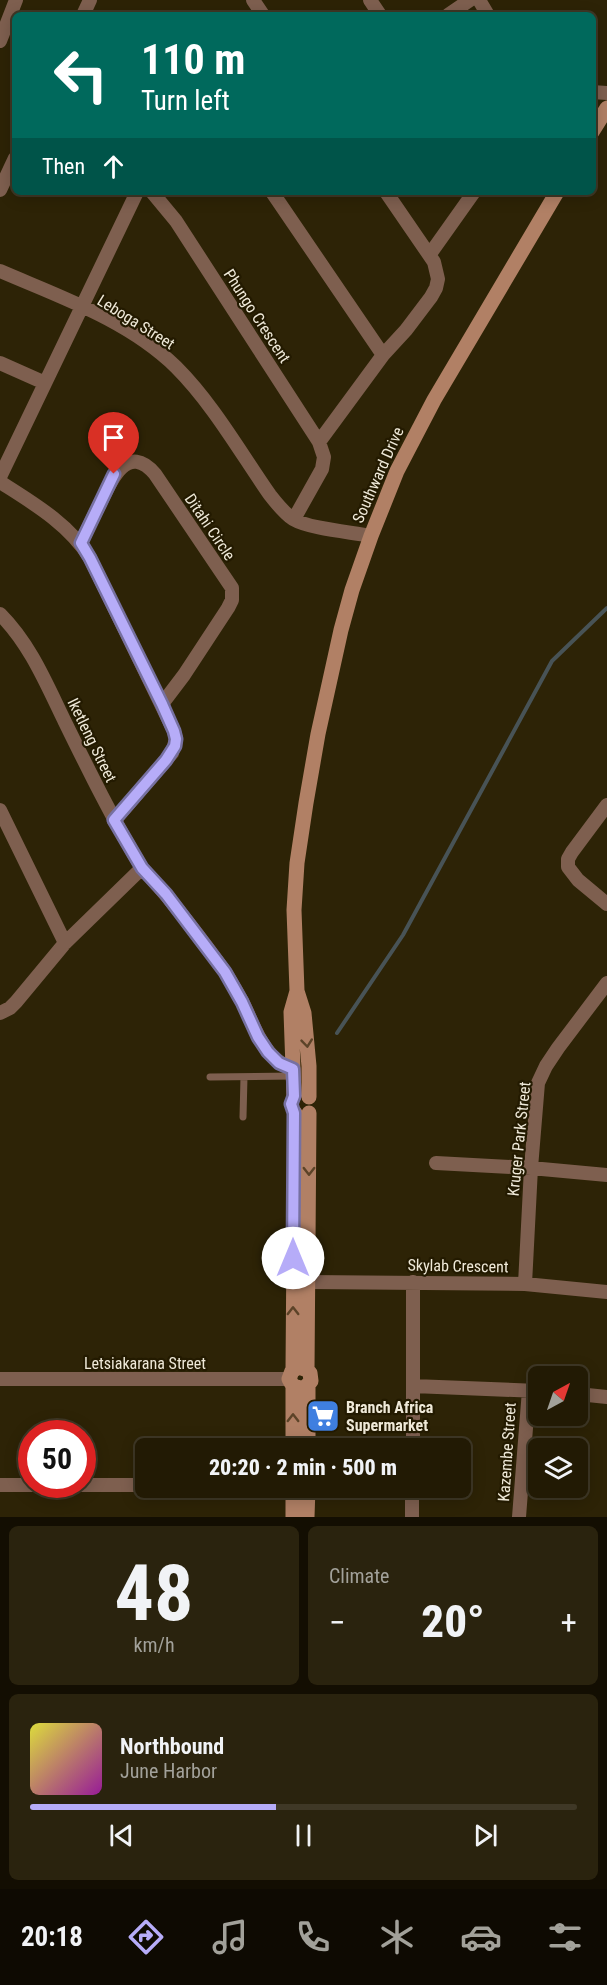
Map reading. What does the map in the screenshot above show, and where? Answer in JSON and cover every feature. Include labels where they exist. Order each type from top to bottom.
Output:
[{"type":"main road","points":[[596,126],[607,108]]},
{"type":"main road","name":"Southward Drive","points":[[297,992],[294,910],[297,863],[306,802],[331,673],[352,590],[397,471],[429,409],[554,195]]},
{"type":"main road","points":[[297,992],[291,1012],[293,1073],[302,1096],[313,1104],[302,1113],[298,1378],[306,1438]]},
{"type":"main road","points":[[297,992],[304,1012],[308,1056],[302,1096]]},
{"type":"main road","points":[[294,1438],[309,1282],[302,1113]]},
{"type":"main road","points":[[293,1498],[293,1517]]},
{"type":"main road","points":[[308,1498],[308,1517]]},
{"type":"street","points":[[0,41],[16,0]]},
{"type":"street","points":[[452,12],[470,0]]},
{"type":"street","points":[[0,189],[12,164]]},
{"type":"street","points":[[114,820],[166,760],[175,746],[174,731],[81,543],[54,518],[0,480],[136,195]]},
{"type":"street","name":"Phungo Crescent","points":[[154,195],[176,221],[320,442],[324,464],[294,519]]},
{"type":"street","points":[[274,195],[382,355]]},
{"type":"street","points":[[320,442],[382,355],[406,330],[436,288],[437,270],[430,254],[388,195]]},
{"type":"street","points":[[430,254],[472,195]]},
{"type":"street","name":"Leboga Street","points":[[0,271],[81,306],[126,331],[174,365],[198,391],[270,495],[294,519]]},
{"type":"street","points":[[0,363],[45,383]]},
{"type":"street","name":"Ditahi Circle","points":[[81,543],[114,474],[126,464],[140,463],[154,474],[232,588],[232,600],[228,608],[162,704]]},
{"type":"street","points":[[294,519],[317,526],[371,536]]},
{"type":"street","name":"Iketleng Street","points":[[0,614],[13,627],[33,657],[114,820],[142,868],[166,894],[218,962],[232,983],[258,1037],[268,1052],[293,1073]]},
{"type":"street","points":[[0,634],[13,627]]},
{"type":"street","points":[[607,804],[572,852],[568,859],[568,867],[578,880],[607,904]]},
{"type":"street","points":[[0,810],[64,943]]},
{"type":"street","points":[[0,1013],[16,1002],[64,943],[142,868]]},
{"type":"street","name":"Kruger Park Street","points":[[525,1284],[538,1083],[558,1048],[607,983]]},
{"type":"street","points":[[436,1163],[607,1175]]},
{"type":"street","name":"Skylab Crescent","points":[[309,1282],[525,1284],[607,1292]]},
{"type":"street","points":[[413,1282],[413,1438]]},
{"type":"street","name":"Letsiakarana Street","points":[[0,1379],[298,1378]]},
{"type":"street","points":[[413,1386],[528,1391]]},
{"type":"street","points":[[588,1396],[607,1397]]},
{"type":"street","name":"Kazembe Street","points":[[519,1517],[530,1426]]},
{"type":"street","points":[[0,1485],[135,1485]]},
{"type":"street","points":[[412,1498],[412,1517]]},
{"type":"lane","points":[[210,1077],[293,1073]]},
{"type":"lane","points":[[243,1117],[244,1077]]},
{"type":"waterway","points":[[337,1033],[403,935],[552,661],[607,608]]},
{"type":"place","name":"Branch Africa Supermarket","points":[[323,1416]]},
{"type":"route","points":[[114,474],[81,543],[162,704],[176,739],[172,753],[114,820],[142,868],[166,894],[225,972],[268,1052],[279,1063],[293,1069],[294,1096],[291,1104],[294,1113],[293,1258]]}]
